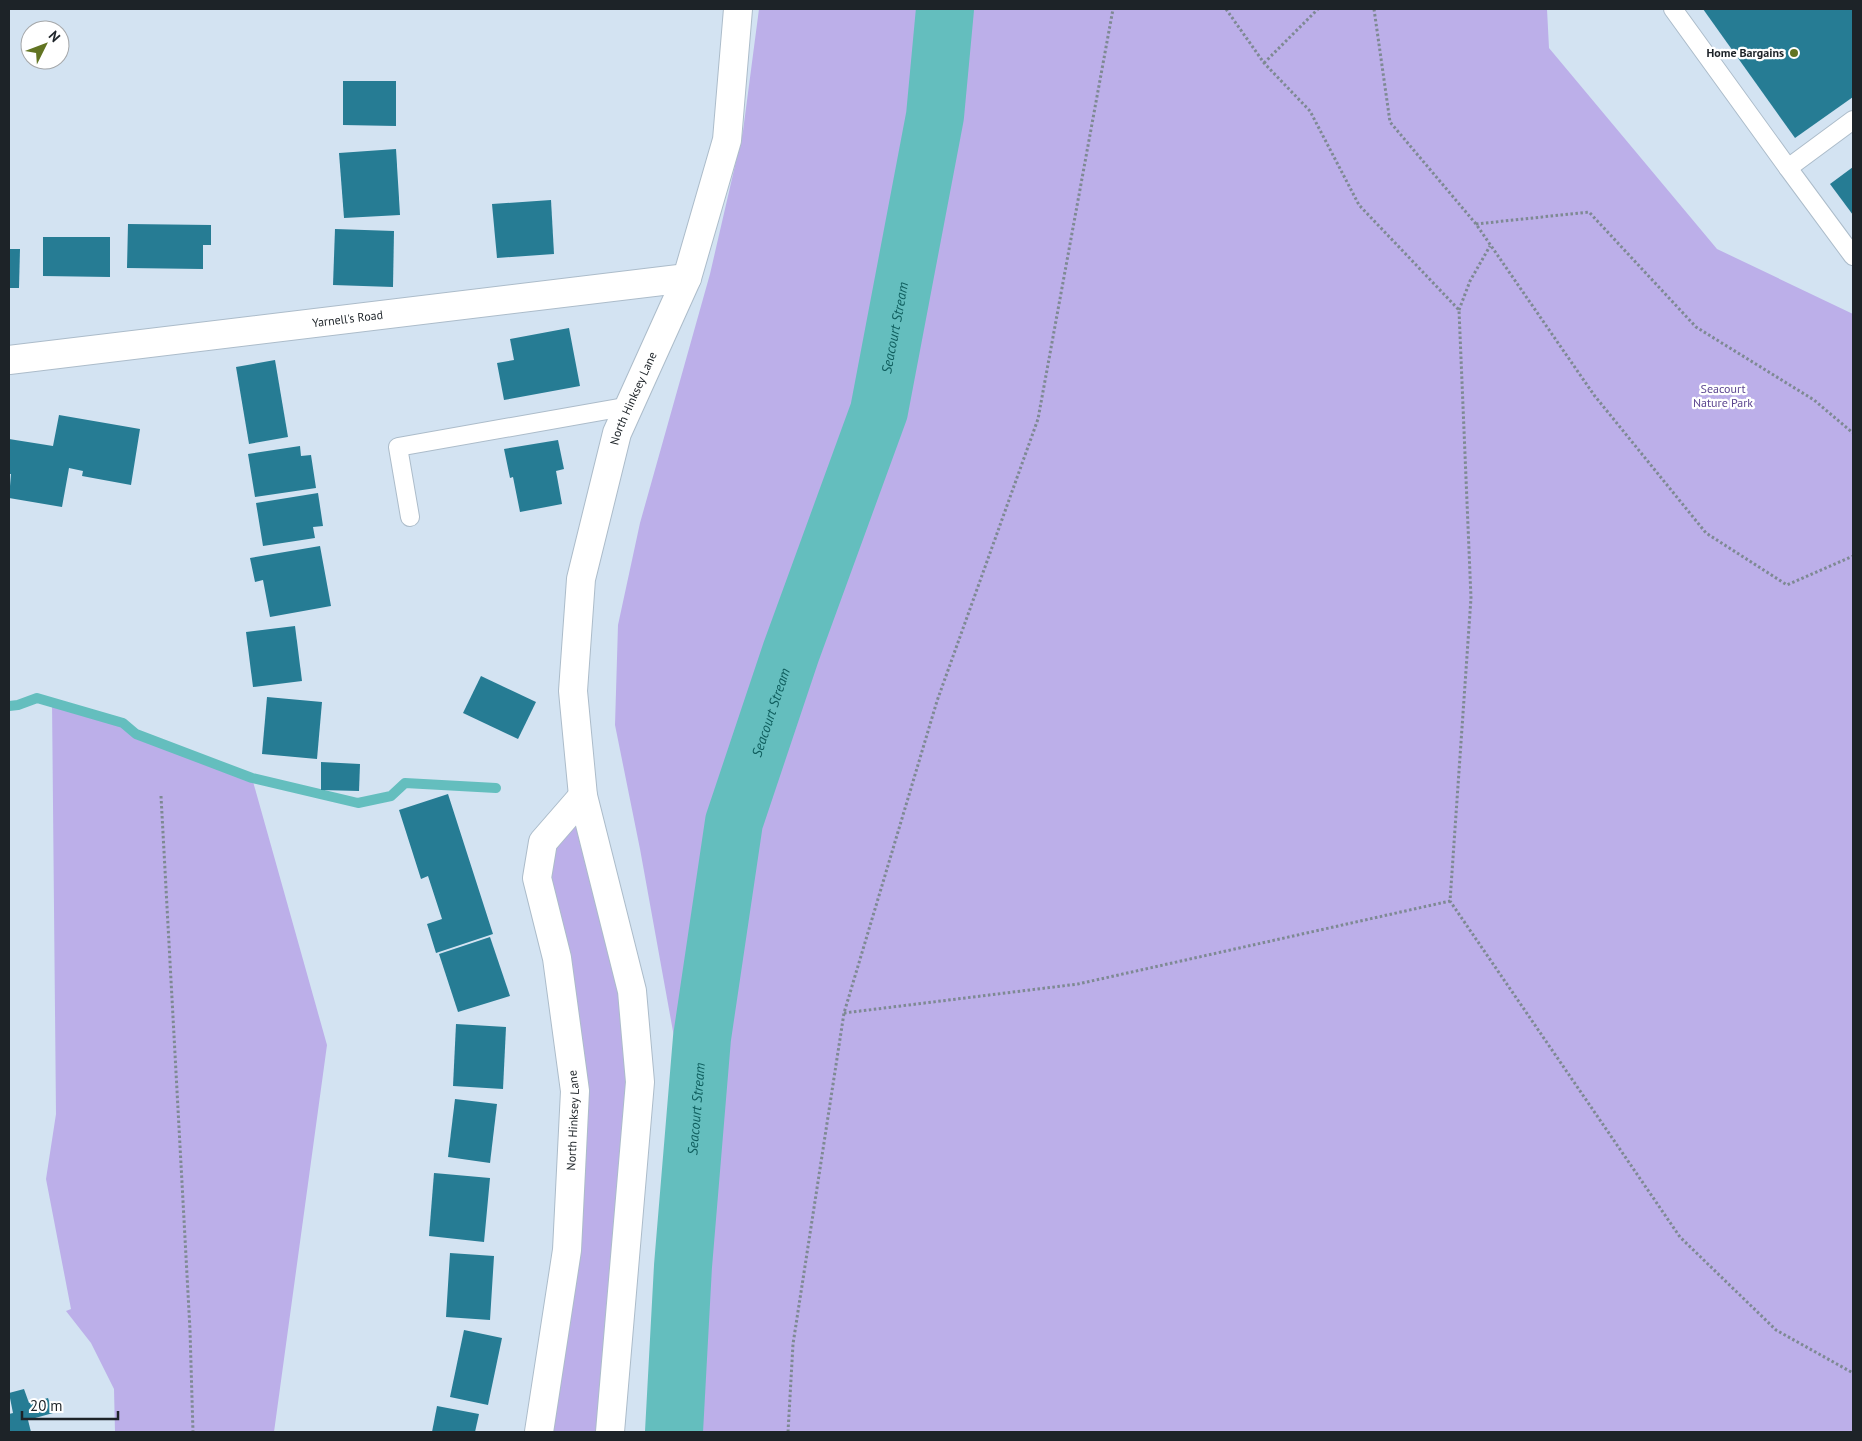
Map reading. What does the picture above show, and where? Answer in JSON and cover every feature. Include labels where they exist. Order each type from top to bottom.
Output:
[{"type":"street","name":"North Hinksey Lane","points":[[610,1432],[640,1082],[632,990],[583,796],[573,692],[581,579],[617,433],[688,278],[727,140],[738,9]]},
{"type":"street","name":"Yarnell's Road","points":[[9,360],[688,278]]},
{"type":"street","name":"North Hinksey Lane","points":[[539,1432],[567,1250],[574,1091],[557,958],[536,878],[542,842],[583,796]]},
{"type":"lane","points":[[1673,9],[1853,256]]},
{"type":"lane","points":[[1788,168],[1853,120]]},
{"type":"lane","points":[[410,517],[398,447],[630,406]]},
{"type":"path","points":[[788,1432],[793,1344],[844,1013],[937,701],[1038,419],[1113,9]]},
{"type":"path","points":[[1226,9],[1264,63],[1310,111],[1359,205],[1458,310]]},
{"type":"path","points":[[1264,63],[1318,9]]},
{"type":"path","points":[[1374,9],[1390,122],[1476,224],[1594,395],[1706,533],[1787,585],[1853,556]]},
{"type":"path","points":[[1476,224],[1589,212],[1696,327],[1814,400],[1853,433]]},
{"type":"path","points":[[1490,245],[1470,281],[1458,310],[1472,598],[1450,901],[1680,1237],[1776,1330],[1853,1374]]},
{"type":"path","points":[[160,796],[190,1330],[193,1432]]},
{"type":"path","points":[[844,1013],[1078,984],[1450,901]]},
{"type":"green space","points":[[759,9],[934,9],[918,128],[844,472],[832,510],[770,657],[708,832],[712,890],[680,1070],[640,849],[615,725],[618,625],[640,523],[710,274],[743,131]]},
{"type":"green space","name":"Seacourt Nature Park","points":[[945,9],[1547,9],[1549,48],[1717,249],[1853,314],[1853,1432],[675,1432],[702,1038],[734,822],[791,652],[879,411],[935,116]]},
{"type":"green space","points":[[52,701],[123,723],[136,734],[252,778],[327,1045],[274,1432],[115,1432],[114,1389],[91,1343],[66,1311],[71,1309],[46,1179],[56,1114]]},
{"type":"green space","points":[[583,796],[632,991],[610,1432],[539,1432],[575,1091],[543,842]]},
{"type":"building","name":"Home Bargains","points":[[1703,9],[1853,9],[1853,97],[1795,138]]},
{"type":"building","points":[[343,81],[396,81],[396,126],[343,125]]},
{"type":"building","points":[[396,149],[400,215],[344,218],[339,153]]},
{"type":"building","points":[[1853,167],[1853,215],[1830,184]]},
{"type":"building","points":[[551,200],[554,254],[497,258],[492,204]]},
{"type":"building","points":[[128,224],[211,225],[211,245],[203,245],[203,269],[127,268]]},
{"type":"building","points":[[335,229],[394,231],[393,287],[333,285]]},
{"type":"building","points":[[43,237],[110,237],[110,277],[43,276]]},
{"type":"building","points":[[9,249],[20,249],[19,288],[9,288]]},
{"type":"building","points":[[569,328],[580,386],[504,400],[497,363],[514,360],[510,339]]},
{"type":"building","points":[[275,360],[288,437],[249,444],[236,367]]},
{"type":"building","points":[[59,415],[140,429],[131,485],[82,476],[83,471],[69,468],[62,507],[9,498],[11,474],[9,474],[9,439],[53,446]]},
{"type":"building","points":[[558,440],[564,469],[556,471],[562,504],[520,512],[513,477],[510,478],[504,449]]},
{"type":"building","points":[[300,446],[301,456],[311,455],[316,488],[255,497],[248,454]]},
{"type":"building","points":[[318,493],[323,526],[313,527],[315,538],[263,546],[256,503]]},
{"type":"building","points":[[320,546],[331,606],[270,617],[263,580],[255,582],[250,558]]},
{"type":"building","points":[[295,626],[302,681],[253,687],[246,632]]},
{"type":"building","points":[[481,676],[536,702],[518,739],[463,713]]},
{"type":"building","points":[[267,697],[322,702],[317,759],[262,754]]},
{"type":"building","points":[[321,762],[360,764],[359,791],[321,790]]},
{"type":"building","points":[[448,794],[493,934],[436,953],[427,924],[442,919],[428,876],[421,879],[399,810]]},
{"type":"building","points":[[490,937],[510,996],[458,1012],[439,954]]},
{"type":"building","points":[[456,1024],[506,1027],[503,1089],[453,1086]]},
{"type":"building","points":[[455,1099],[497,1104],[490,1163],[448,1157]]},
{"type":"building","points":[[434,1173],[490,1178],[484,1242],[429,1236]]},
{"type":"building","points":[[450,1253],[494,1256],[490,1320],[446,1317]]},
{"type":"building","points":[[464,1330],[502,1338],[488,1405],[450,1397]]},
{"type":"building","points":[[24,1389],[29,1403],[48,1398],[53,1413],[28,1420],[31,1432],[9,1432],[9,1414],[13,1413],[9,1393]]},
{"type":"building","points":[[437,1406],[479,1414],[475,1432],[432,1432]]},
{"type":"waterway","name":"Seacourt Stream","points":[[674,1432],[683,1266],[702,1038],[734,822],[791,652],[879,411],[935,116],[945,9]]},
{"type":"waterway","points":[[9,706],[18,705],[37,698],[123,723],[136,734],[252,778],[358,803],[391,796],[405,783],[496,788]]},
{"type":"place","name":"Home Bargains","points":[[1794,53]]}]
